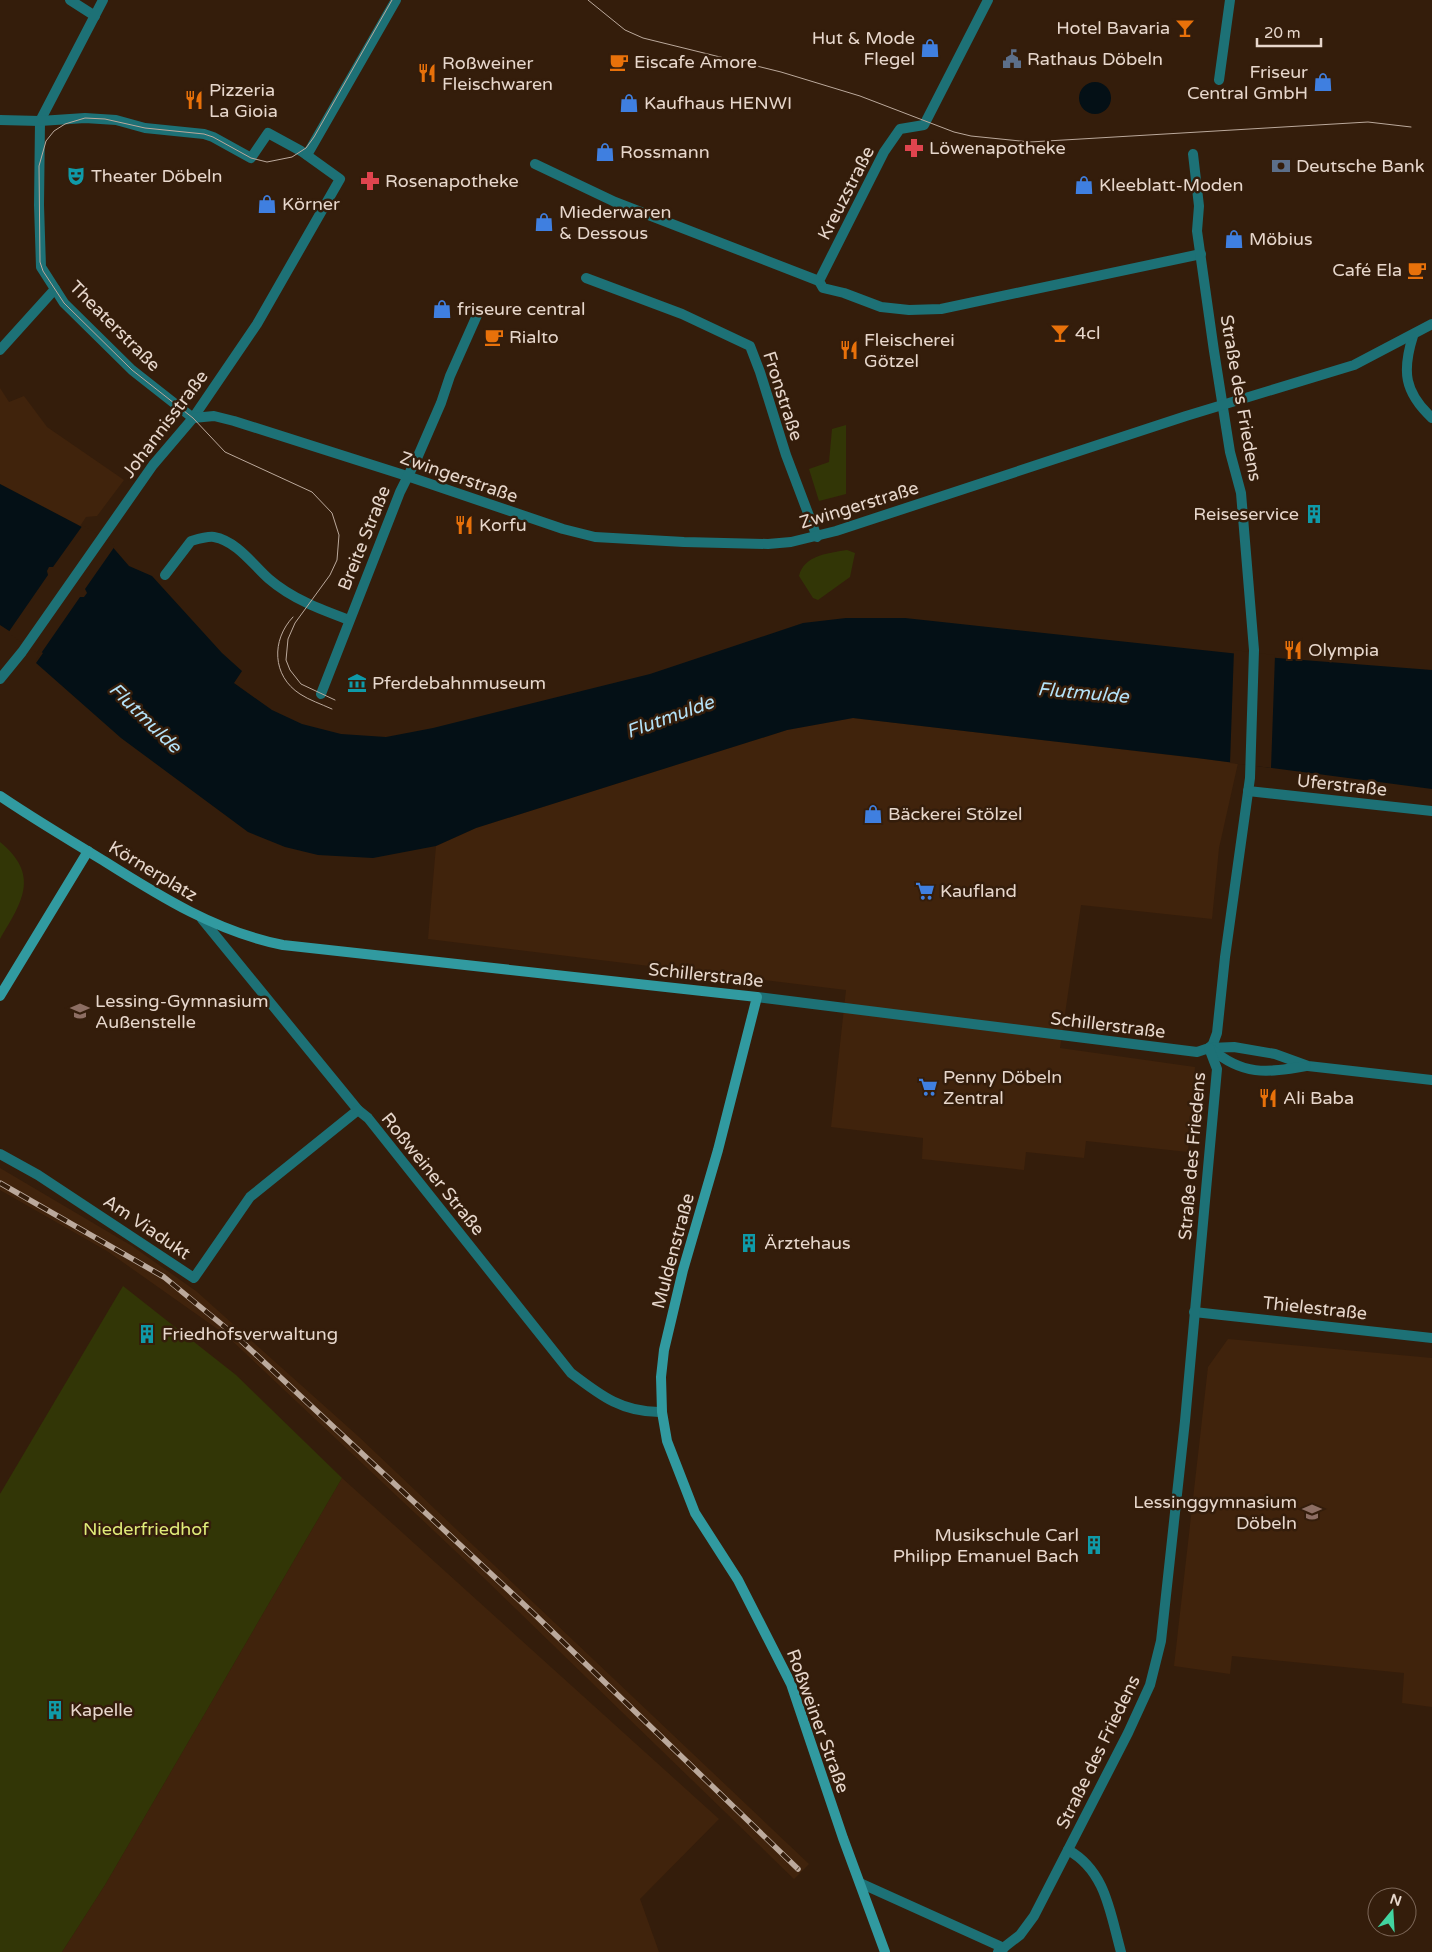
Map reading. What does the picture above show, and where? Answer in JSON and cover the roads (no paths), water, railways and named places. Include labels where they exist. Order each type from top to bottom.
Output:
[{"type":"main road","name":"Körnerplatz","points":[[0,796],[202,919]]},
{"type":"main road","name":"Körnerplatz","points":[[0,996],[88,851]]},
{"type":"main road","name":"Schillerstraße","points":[[202,919],[253,939],[283,945],[757,997]]},
{"type":"main road","name":"Muldenstraße","points":[[695,1513],[666,1441],[662,1412],[661,1377],[674,1306],[683,1270],[718,1150],[757,997]]},
{"type":"main road","name":"Roßweiner Straße","points":[[695,1513],[738,1580],[791,1684],[843,1838],[885,1952]]},
{"type":"street","points":[[70,0],[95,16]]},
{"type":"street","points":[[40,121],[103,0]]},
{"type":"street","points":[[0,120],[40,121],[105,118],[145,128],[204,134],[251,158],[268,133],[307,155],[396,0]]},
{"type":"street","name":"Kreuzstraße","points":[[819,281],[884,152],[900,129],[924,125],[988,0]]},
{"type":"street","points":[[1220,80],[1230,0]]},
{"type":"street","name":"Theaterstraße","points":[[40,121],[40,262],[43,271],[64,303],[132,370],[193,418]]},
{"type":"street","name":"Straße des Friedens","points":[[860,1882],[1001,1950],[1020,1934],[1034,1916],[1128,1733],[1155,1670],[1161,1641],[1217,1069],[1209,1048],[1217,1033],[1225,957],[1248,791],[1254,650],[1241,493],[1230,452],[1222,405],[1197,231],[1199,206],[1193,154]]},
{"type":"street","name":"Johannisstraße","points":[[0,679],[22,652],[153,465],[193,418],[257,324],[340,179],[307,155]]},
{"type":"street","points":[[535,164],[615,202],[819,281],[824,288],[830,291],[844,293],[881,307],[909,310],[941,309],[1201,254]]},
{"type":"street","name":"Fronstraße","points":[[586,278],[682,314],[750,346],[786,455],[817,537]]},
{"type":"street","points":[[0,350],[55,289]]},
{"type":"street","name":"Breite Straße","points":[[321,694],[408,476],[442,403],[450,376],[478,313]]},
{"type":"street","name":"Zwingerstraße","points":[[193,418],[214,416],[234,421],[408,476],[563,530],[596,537],[723,544],[768,544],[817,537],[1222,405],[1354,365],[1413,336],[1432,324]]},
{"type":"street","points":[[1413,336],[1406,359],[1408,385],[1421,408],[1432,418]]},
{"type":"street","points":[[164,575],[192,541],[214,536],[233,546],[269,579],[286,591],[321,610],[349,620]]},
{"type":"street","name":"Uferstraße","points":[[1248,791],[1432,811]]},
{"type":"street","name":"Roßweiner Straße","points":[[202,919],[358,1110],[368,1118],[572,1372],[595,1391],[621,1406],[643,1412],[662,1412]]},
{"type":"street","name":"Schillerstraße","points":[[757,997],[1198,1052],[1209,1048],[1234,1047],[1275,1054],[1308,1066],[1432,1080]]},
{"type":"street","name":"Schillerstraße","points":[[1209,1048],[1226,1061],[1248,1069],[1271,1072],[1308,1066]]},
{"type":"street","name":"Am Viadukt","points":[[0,1154],[46,1180],[194,1278],[250,1198],[358,1110]]},
{"type":"street","name":"Thielestraße","points":[[1194,1312],[1432,1338]]},
{"type":"street","points":[[1068,1850],[1084,1858],[1100,1879],[1121,1952]]},
{"type":"water","points":[[1095,82],[1101,83],[1106,87],[1110,92],[1110,104],[1106,109],[1101,113],[1095,114],[1089,113],[1084,109],[1080,104],[1079,98],[1080,92],[1084,87],[1089,83]]},
{"type":"water","name":"Flutmulde","points":[[0,484],[110,544],[129,566],[152,576],[222,653],[242,671],[234,683],[272,710],[302,724],[341,734],[386,737],[433,728],[650,674],[803,623],[846,618],[905,618],[1277,658],[1432,670],[1432,789],[1197,758],[853,718],[787,730],[476,828],[436,846],[373,858],[318,855],[285,847],[248,832],[121,738],[36,663],[43,653],[0,625]]},
{"type":"tram line","points":[[335,700],[301,684],[290,670],[286,660],[288,639],[295,623],[330,575],[337,560],[339,535],[332,513],[312,492],[225,452],[193,418],[132,370],[64,303],[43,271],[40,262],[39,166],[46,141],[54,131],[65,124],[85,118],[105,119],[145,128],[204,134],[251,158],[267,162],[292,157],[306,148],[314,137],[392,0]]},
{"type":"tram line","points":[[588,0],[625,30],[643,38],[781,72],[860,96],[954,132],[971,136],[1030,142],[1368,122],[1411,127]]},
{"type":"tram line","points":[[293,617],[286,626],[278,647],[280,668],[284,678],[300,694],[332,709]]},
{"type":"railway","points":[[0,1183],[164,1277],[237,1337],[532,1612],[798,1869]]},
{"type":"place","name":"Hotel Bavaria","points":[[1185,28]]},
{"type":"place","name":"Hut & Mode Flegel","points":[[930,48]]},
{"type":"place","name":"Rathaus Döbeln","points":[[1012,59]]},
{"type":"place","name":"Eiscafe Amore","points":[[619,62]]},
{"type":"place","name":"Roßweiner Fleischwaren","points":[[427,73]]},
{"type":"place","name":"Friseur Central GmbH","points":[[1323,82]]},
{"type":"place","name":"Pizzeria La Gioia","points":[[194,100]]},
{"type":"place","name":"Kaufhaus HENWI","points":[[629,103]]},
{"type":"place","name":"Löwenapotheke","points":[[914,148]]},
{"type":"place","name":"Rossmann","points":[[605,152]]},
{"type":"place","name":"Deutsche Bank","points":[[1281,166]]},
{"type":"place","name":"Theater Döbeln","points":[[76,176]]},
{"type":"place","name":"Rosenapotheke","points":[[370,181]]},
{"type":"place","name":"Kleeblatt-Moden","points":[[1084,185]]},
{"type":"place","name":"Körner","points":[[267,204]]},
{"type":"place","name":"Miederwaren & Dessous","points":[[544,222]]},
{"type":"place","name":"Möbius","points":[[1234,239]]},
{"type":"place","name":"Café Ela","points":[[1417,270]]},
{"type":"place","name":"friseure central","points":[[442,309]]},
{"type":"place","name":"4cl","points":[[1060,333]]},
{"type":"place","name":"Rialto","points":[[494,337]]},
{"type":"place","name":"Fleischerei Götzel","points":[[849,350]]},
{"type":"place","name":"Reiseservice","points":[[1314,514]]},
{"type":"place","name":"Korfu","points":[[464,525]]},
{"type":"place","name":"Olympia","points":[[1293,650]]},
{"type":"place","name":"Pferdebahnmuseum","points":[[357,683]]},
{"type":"place","name":"Bäckerei Stölzel","points":[[873,814]]},
{"type":"place","name":"Kaufland","points":[[925,891]]},
{"type":"place","name":"Lessing-Gymnasium Außenstelle","points":[[80,1011]]},
{"type":"place","name":"Penny Döbeln Zentral","points":[[928,1087]]},
{"type":"place","name":"Ali Baba","points":[[1268,1098]]},
{"type":"place","name":"Ärztehaus","points":[[749,1243]]},
{"type":"place","name":"Friedhofsverwaltung","points":[[147,1334]]},
{"type":"place","name":"Lessinggymnasium Döbeln","points":[[1312,1512]]},
{"type":"place","name":"Musikschule Carl Philipp Emanuel Bach","points":[[1094,1545]]},
{"type":"place","name":"Kapelle","points":[[55,1710]]},
{"type":"park label","name":"Niederfriedhof","points":[[146,1529]]}]
